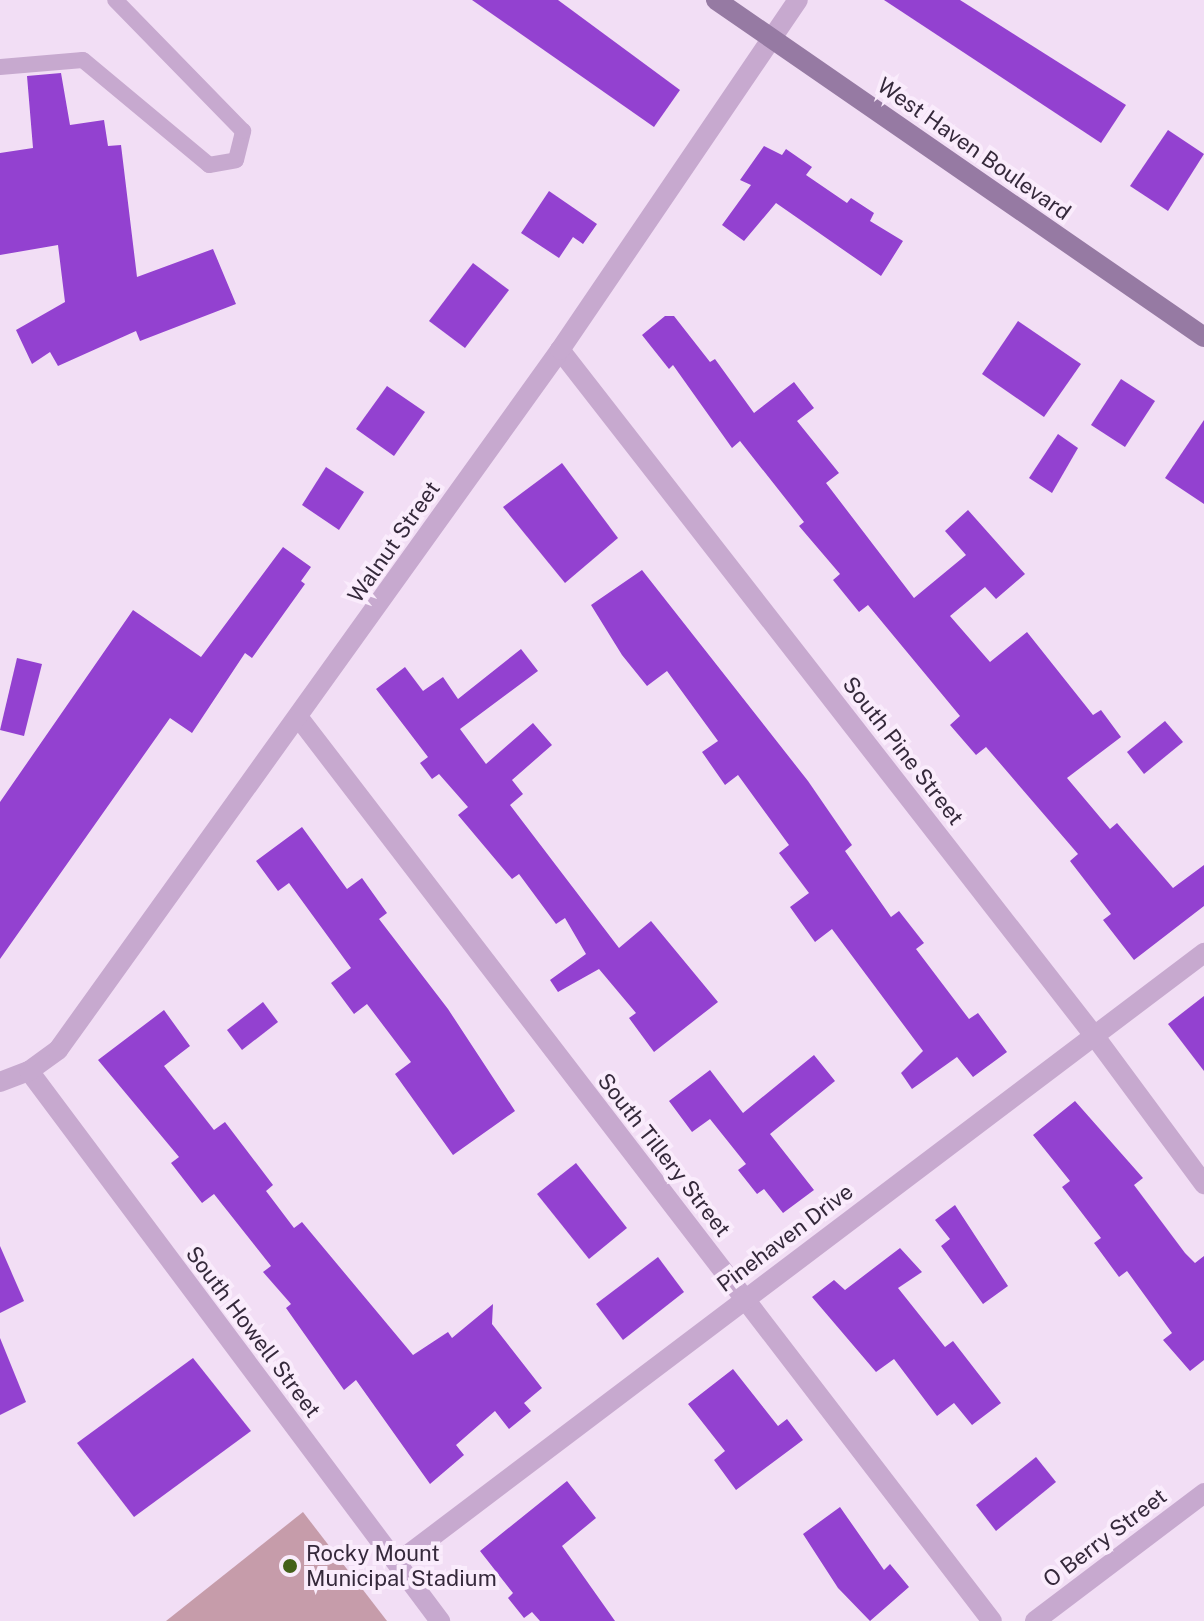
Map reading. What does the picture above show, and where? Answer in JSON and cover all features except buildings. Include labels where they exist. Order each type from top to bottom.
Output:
[{"type":"street","name":"West Haven Boulevard","points":[[716,0],[1204,337]]},
{"type":"street","name":"Walnut Street","points":[[0,1082],[29,1071],[58,1050],[560,350],[798,0]]},
{"type":"street","name":"South Pine Street","points":[[560,350],[1096,1038],[1204,1184]]},
{"type":"street","name":"South Tillery Street","points":[[299,718],[992,1621]]},
{"type":"street","name":"Pinehaven Drive","points":[[397,1563],[744,1298],[1096,1038],[1204,953]]},
{"type":"street","name":"South Howell Street","points":[[29,1071],[440,1621]]},
{"type":"street","name":"O Berry Street","points":[[1035,1621],[1204,1493]]},
{"type":"lane","points":[[0,67],[83,60],[209,165],[236,160],[243,131],[115,0]]},
{"type":"shaded area","name":"Rocky Mount Municipal Stadium","points":[[303,1512],[387,1621],[166,1621]]},
{"type":"place","name":"Rocky Mount Municipal Stadium","points":[[290,1566]]}]
